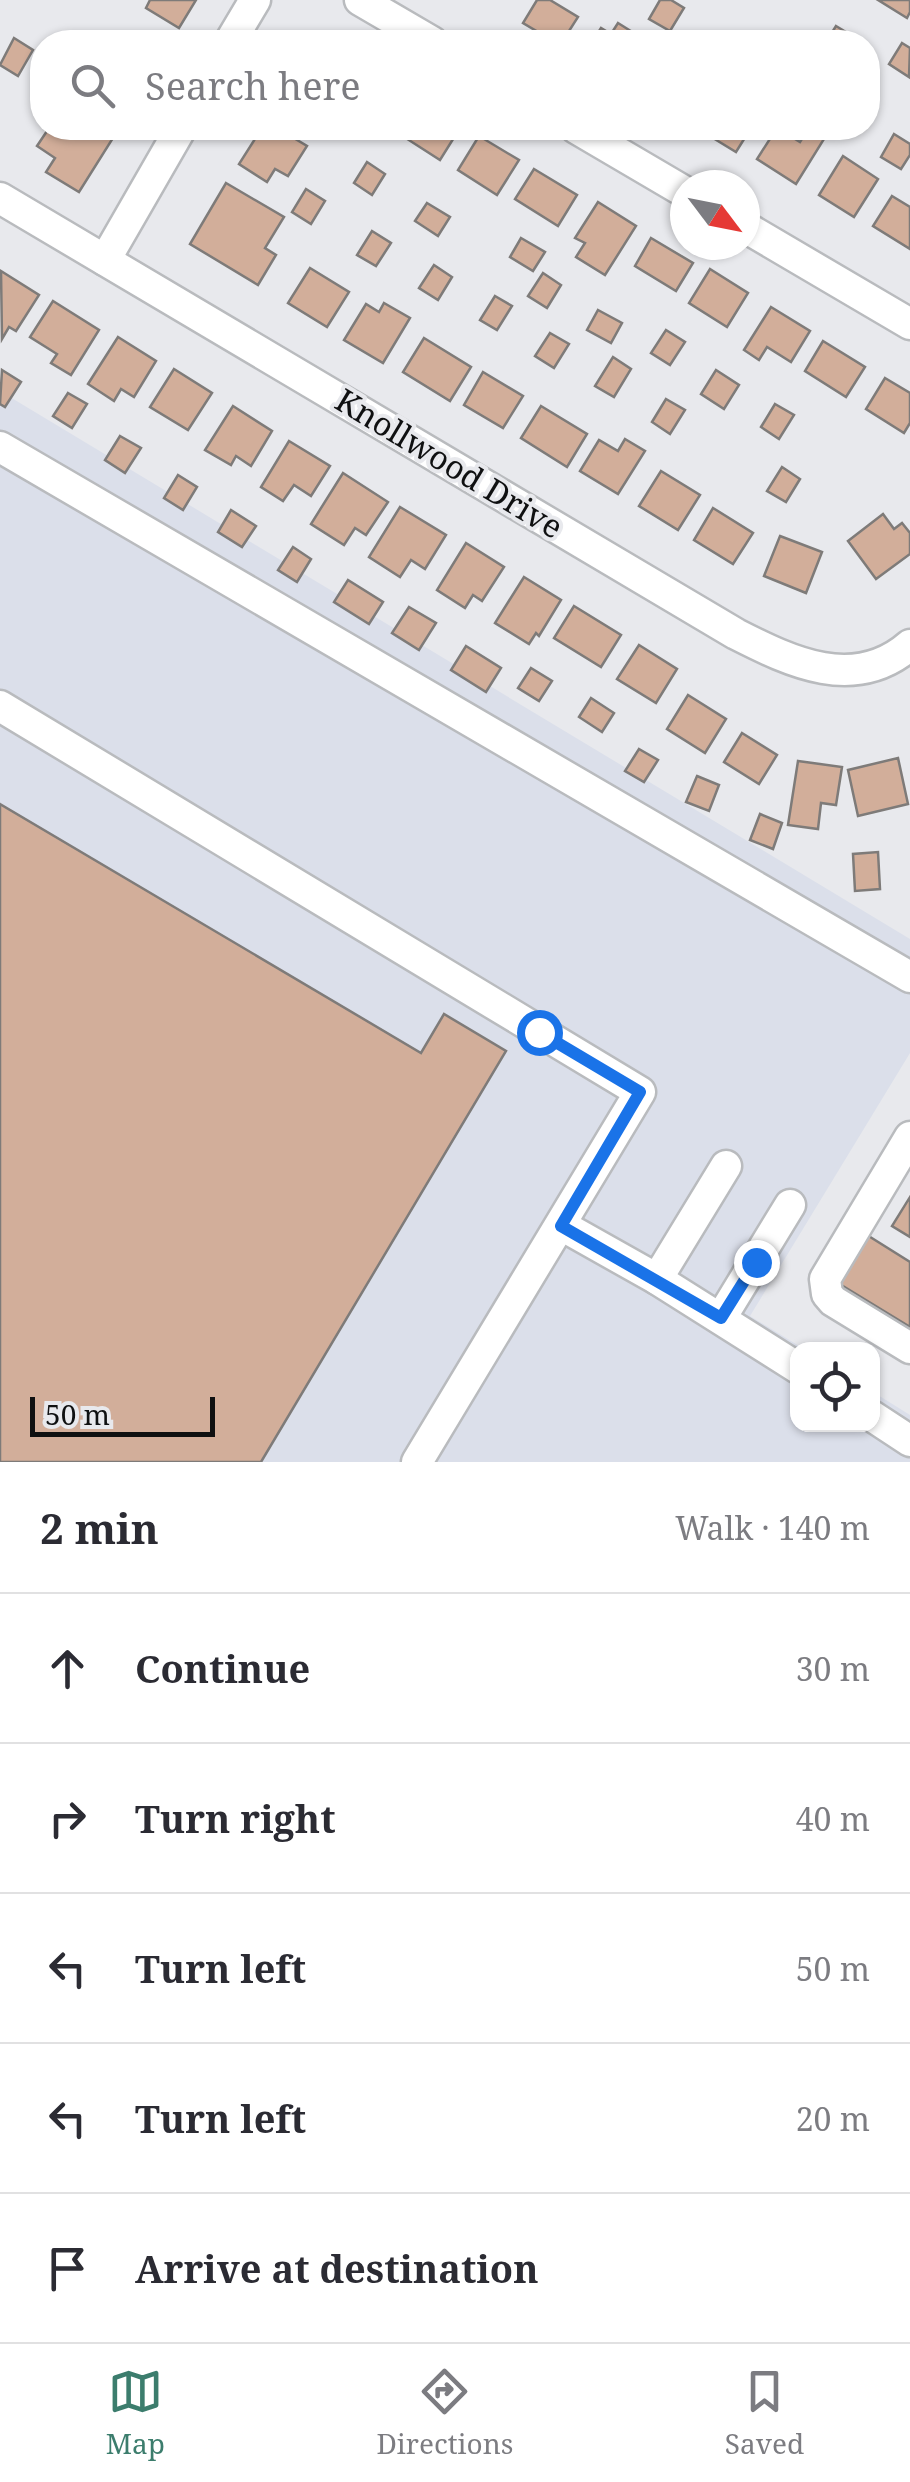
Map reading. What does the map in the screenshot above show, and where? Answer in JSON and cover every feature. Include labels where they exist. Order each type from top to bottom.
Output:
[{"type":"street","points":[[237,30],[255,0]]},
{"type":"street","points":[[360,0],[411,30]]},
{"type":"street","points":[[105,260],[175,140]]},
{"type":"street","points":[[596,140],[670,183]]},
{"type":"street","name":"Knollwood Drive","points":[[0,198],[736,634],[787,660],[825,670],[853,668],[880,664],[910,645]]},
{"type":"street","points":[[760,236],[910,324]]},
{"type":"street","points":[[0,447],[910,977]]},
{"type":"street","points":[[0,706],[640,1092],[417,1462]]},
{"type":"street","points":[[910,1137],[825,1279],[827,1294],[833,1301],[910,1348]]},
{"type":"street","points":[[657,1279],[726,1166]]},
{"type":"street","points":[[721,1318],[790,1205]]},
{"type":"street","points":[[561,1226],[657,1279],[790,1363]]},
{"type":"street","points":[[880,1421],[910,1441]]},
{"type":"shaded area","points":[[0,391],[910,939],[910,1053],[750,1316],[793,1342],[790,1432],[880,1432],[880,1396],[910,1415],[910,1462],[0,1462]]},
{"type":"building","points":[[150,0],[196,0],[179,28],[146,8]]},
{"type":"building","points":[[537,0],[550,0],[578,17],[570,30],[535,30],[523,23]]},
{"type":"building","points":[[660,0],[671,0],[684,8],[671,30],[649,19]]},
{"type":"building","points":[[878,0],[910,0],[910,12],[907,18]]},
{"type":"building","points":[[14,38],[30,48],[18,76],[0,65]]},
{"type":"building","points":[[902,43],[910,48],[909,77],[889,64]]},
{"type":"building","points":[[894,134],[910,144],[910,155],[901,169],[881,157]]},
{"type":"building","points":[[41,140],[112,140],[79,192],[46,172],[55,158],[37,146]]},
{"type":"building","points":[[254,140],[297,140],[307,146],[288,176],[275,169],[267,182],[239,164]]},
{"type":"building","points":[[409,140],[452,140],[440,160]]},
{"type":"building","points":[[477,140],[486,140],[519,160],[497,195],[458,170]]},
{"type":"building","points":[[716,140],[744,140],[736,152]]},
{"type":"building","points":[[769,140],[823,140],[796,184],[757,159]]},
{"type":"building","points":[[843,156],[878,179],[854,217],[819,195]]},
{"type":"building","points":[[367,162],[385,174],[372,195],[354,183]]},
{"type":"building","points":[[534,169],[577,195],[558,226],[515,199]]},
{"type":"building","points":[[226,183],[284,217],[265,248],[276,255],[258,285],[190,244]]},
{"type":"building","points":[[306,189],[325,201],[311,224],[292,212]]},
{"type":"building","points":[[892,196],[910,207],[910,249],[873,226]]},
{"type":"building","points":[[598,202],[636,226],[605,275],[576,257],[585,243],[575,238]]},
{"type":"building","points":[[427,203],[450,217],[438,236],[415,221]]},
{"type":"building","points":[[372,231],[391,243],[376,266],[357,255]]},
{"type":"building","points":[[521,238],[545,252],[533,271],[510,257]]},
{"type":"building","points":[[651,238],[670,249],[670,260],[693,263],[676,291],[635,266]]},
{"type":"building","points":[[434,265],[452,277],[438,300],[419,288]]},
{"type":"building","points":[[310,268],[349,292],[327,327],[288,303]]},
{"type":"building","points":[[710,269],[748,293],[727,327],[689,303]]},
{"type":"building","points":[[1,271],[39,295],[16,331],[9,327],[2,339]]},
{"type":"building","points":[[543,273],[561,285],[547,308],[528,296]]},
{"type":"building","points":[[495,296],[512,306],[497,330],[480,320]]},
{"type":"building","points":[[53,301],[99,330],[71,375],[51,363],[57,354],[30,337]]},
{"type":"building","points":[[384,303],[410,318],[383,363],[344,340],[366,304],[379,312]]},
{"type":"building","points":[[771,307],[810,331],[791,362],[767,347],[759,360],[744,350]]},
{"type":"building","points":[[598,310],[622,323],[611,343],[587,330]]},
{"type":"building","points":[[666,330],[685,342],[670,365],[651,353]]},
{"type":"building","points":[[550,333],[569,344],[554,368],[535,356]]},
{"type":"building","points":[[118,337],[156,361],[134,397],[121,389],[114,401],[88,384]]},
{"type":"building","points":[[424,338],[471,367],[450,401],[403,372]]},
{"type":"building","points":[[823,341],[865,367],[846,397],[805,371]]},
{"type":"building","points":[[613,357],[631,369],[614,397],[595,386]]},
{"type":"building","points":[[174,369],[212,393],[188,430],[150,407]]},
{"type":"building","points":[[2,370],[21,382],[5,407],[0,404]]},
{"type":"building","points":[[716,370],[739,385],[724,409],[701,394]]},
{"type":"building","points":[[483,372],[523,396],[503,428],[464,405]]},
{"type":"building","points":[[885,378],[910,393],[910,423],[904,433],[866,409]]},
{"type":"building","points":[[68,393],[87,404],[72,428],[53,416]]},
{"type":"building","points":[[666,399],[685,410],[670,434],[652,422]]},
{"type":"building","points":[[775,404],[794,415],[779,439],[761,427]]},
{"type":"building","points":[[233,406],[272,431],[251,466],[236,456],[231,465],[205,450]]},
{"type":"building","points":[[541,406],[587,434],[567,467],[521,438]]},
{"type":"building","points":[[120,436],[141,448],[125,473],[105,460]]},
{"type":"building","points":[[625,439],[645,451],[618,494],[580,471],[599,440],[618,451]]},
{"type":"building","points":[[289,441],[330,466],[311,496],[294,485],[283,501],[261,487]]},
{"type":"building","points":[[782,467],[800,479],[786,502],[767,491]]},
{"type":"building","points":[[661,471],[700,495],[678,530],[639,506]]},
{"type":"building","points":[[343,473],[388,502],[366,535],[355,528],[344,545],[311,524]]},
{"type":"building","points":[[178,475],[197,487],[183,510],[164,498]]},
{"type":"building","points":[[400,507],[446,535],[425,569],[411,560],[400,577],[369,557]]},
{"type":"building","points":[[713,508],[753,533],[733,564],[694,540]]},
{"type":"building","points":[[231,510],[256,526],[242,547],[218,532]]},
{"type":"building","points":[[883,514],[894,529],[902,523],[910,533],[910,554],[876,579],[848,541]]},
{"type":"building","points":[[780,536],[822,552],[806,593],[764,576]]},
{"type":"building","points":[[466,543],[504,567],[482,601],[473,595],[465,608],[437,590]]},
{"type":"building","points":[[293,547],[311,559],[297,582],[278,570]]},
{"type":"building","points":[[524,577],[561,600],[539,636],[536,633],[529,644],[495,623]]},
{"type":"building","points":[[348,580],[383,602],[369,624],[334,602]]},
{"type":"building","points":[[574,606],[621,635],[601,667],[554,638]]},
{"type":"building","points":[[409,607],[436,623],[419,650],[392,633]]},
{"type":"building","points":[[639,645],[677,669],[656,703],[617,679]]},
{"type":"building","points":[[466,646],[501,668],[486,692],[451,670]]},
{"type":"building","points":[[531,668],[552,681],[539,701],[518,688]]},
{"type":"building","points":[[688,695],[726,719],[705,753],[667,729]]},
{"type":"building","points":[[591,698],[614,713],[602,732],[579,717]]},
{"type":"building","points":[[742,733],[777,755],[759,784],[724,762]]},
{"type":"building","points":[[639,749],[658,760],[644,782],[625,771]]},
{"type":"building","points":[[898,758],[908,804],[858,816],[848,770]]},
{"type":"building","points":[[798,761],[842,767],[836,805],[821,803],[818,829],[788,825]]},
{"type":"building","points":[[697,776],[719,785],[709,811],[686,802]]},
{"type":"building","points":[[0,804],[421,1053],[444,1014],[506,1051],[261,1462],[0,1462]]},
{"type":"building","points":[[760,814],[782,823],[773,849],[750,840]]},
{"type":"building","points":[[878,852],[880,889],[855,891],[853,854]]},
{"type":"building","points":[[910,1197],[910,1237],[892,1226]]},
{"type":"building","points":[[867,1235],[910,1262],[910,1327],[838,1283]]},
{"type":"route","points":[[539,1032],[640,1092],[561,1226],[721,1318],[756,1262]]}]
